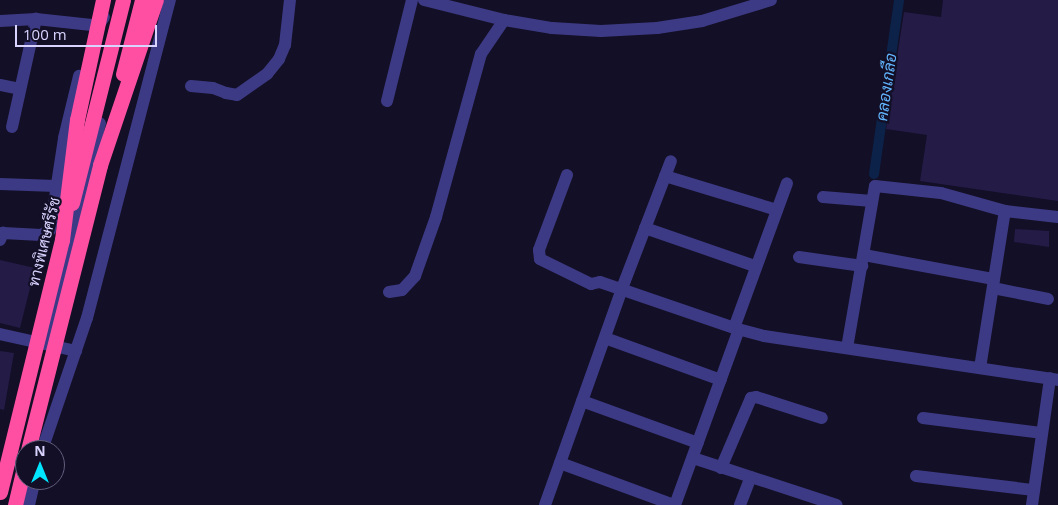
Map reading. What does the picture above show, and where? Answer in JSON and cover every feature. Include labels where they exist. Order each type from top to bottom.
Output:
[{"type":"highway","points":[[62,240],[77,120],[103,0]]},
{"type":"highway","name":"ทางพิเศษศรีรัช","points":[[0,492],[122,0]]},
{"type":"highway","points":[[31,440],[142,0]]},
{"type":"highway","points":[[100,165],[156,0]]},
{"type":"highway","points":[[15,505],[19,490]]},
{"type":"street","points":[[0,20],[36,19],[92,26],[100,23],[106,13],[109,0]]},
{"type":"street","points":[[46,339],[129,0]]},
{"type":"street","points":[[45,440],[87,318],[170,0]]},
{"type":"street","points":[[191,86],[212,88],[237,95],[267,74],[279,59],[285,45],[290,0]]},
{"type":"street","points":[[387,102],[412,0]]},
{"type":"street","points":[[424,0],[504,20],[552,28],[601,31],[657,28],[702,21],[771,0]]},
{"type":"street","points":[[12,127],[36,19]]},
{"type":"street","points":[[389,292],[402,290],[415,276],[436,217],[481,54],[504,20]]},
{"type":"street","points":[[0,240],[3,233],[41,234],[50,230],[64,138],[92,26]]},
{"type":"street","points":[[0,86],[20,89]]},
{"type":"street","points":[[545,505],[621,291],[671,161]]},
{"type":"street","points":[[567,176],[539,250],[540,260],[591,284],[600,282],[621,291],[764,336],[1054,379],[1041,433],[1032,505]]},
{"type":"street","points":[[665,176],[777,210]]},
{"type":"street","points":[[560,463],[675,505],[721,380],[755,266],[787,183]]},
{"type":"street","points":[[0,184],[56,186]]},
{"type":"street","points":[[847,348],[875,186],[941,193],[1005,212],[1058,217]]},
{"type":"street","points":[[823,198],[872,201]]},
{"type":"street","points":[[980,368],[1005,212]]},
{"type":"street","points":[[645,228],[755,266]]},
{"type":"street","points":[[799,257],[863,260],[993,283],[1048,299]]},
{"type":"street","points":[[0,334],[76,351]]},
{"type":"street","points":[[605,338],[721,380]]},
{"type":"street","points":[[721,468],[751,398],[756,397],[822,418]]},
{"type":"street","points":[[582,401],[698,443]]},
{"type":"street","points":[[923,418],[1041,433]]},
{"type":"street","points":[[693,458],[818,502],[837,505]]},
{"type":"street","points":[[916,476],[1034,490]]},
{"type":"street","points":[[740,505],[751,477]]},
{"type":"street","points":[[29,505],[33,490]]},
{"type":"building","points":[[943,0],[1058,0],[1058,201],[920,181],[927,135],[886,129],[904,12],[941,17]]},
{"type":"building","points":[[1015,229],[1049,231],[1049,247],[1014,242]]},
{"type":"building","points":[[0,260],[35,268],[20,328],[0,323]]},
{"type":"building","points":[[0,351],[14,353],[4,410],[0,409]]},
{"type":"waterway","name":"คลองเกลือ","points":[[874,174],[899,0]]}]
